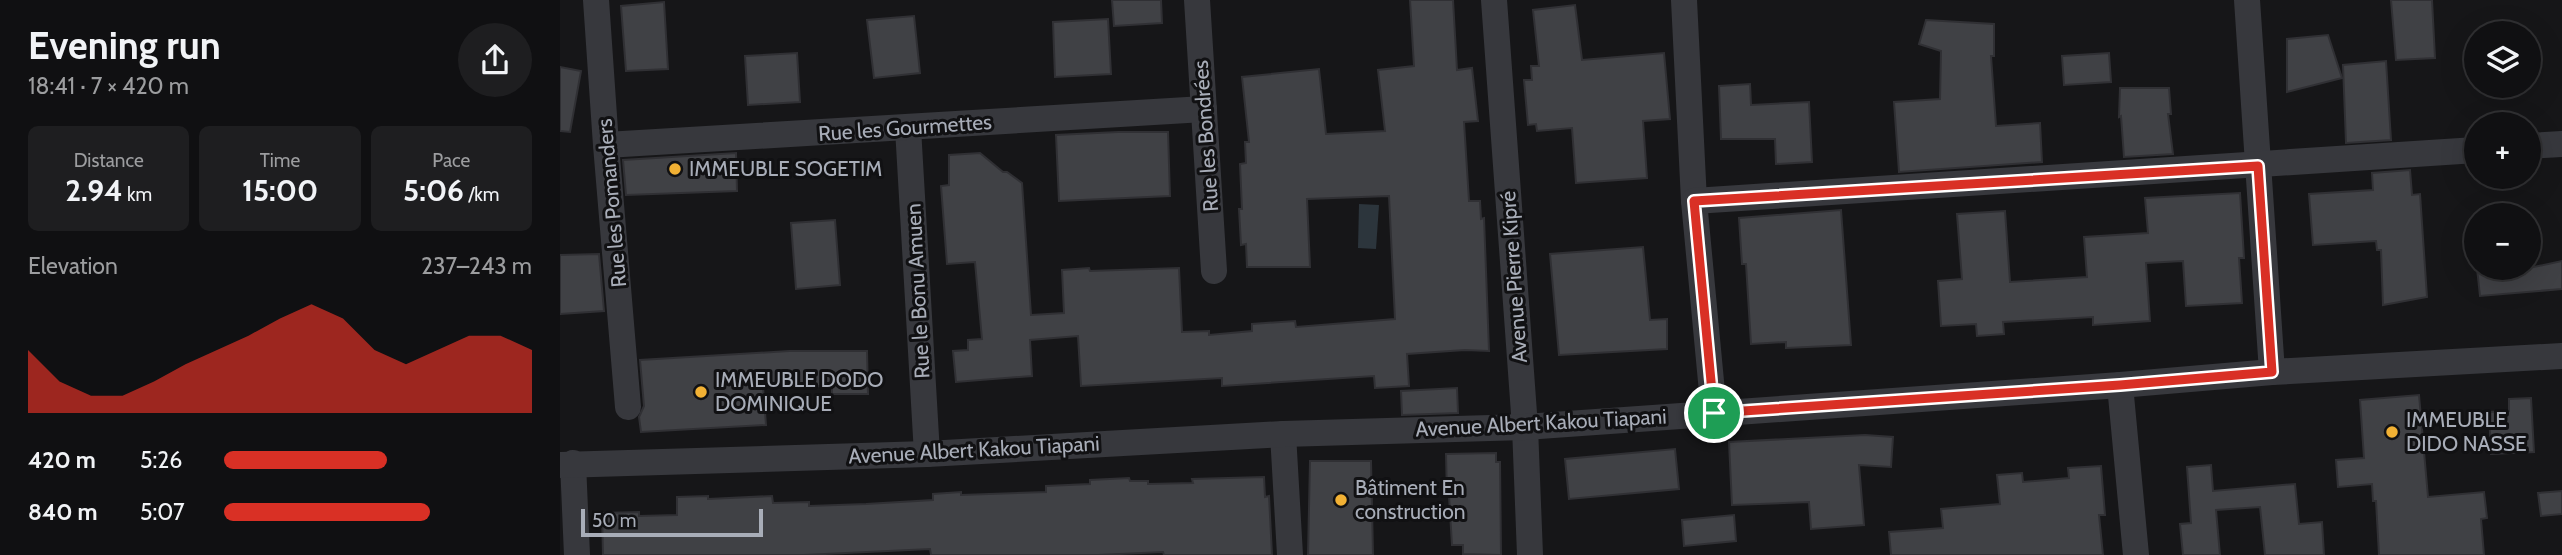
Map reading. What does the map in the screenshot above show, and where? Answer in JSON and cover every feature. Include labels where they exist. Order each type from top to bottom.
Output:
[{"type":"street","name":"Rue les Pomanders","points":[[596,0],[628,407]]},
{"type":"street","name":"Rue les Bondrées","points":[[1197,0],[1214,271]]},
{"type":"street","name":"Avenue Pierre Kipré","points":[[1493,0],[1525,427],[1530,555]]},
{"type":"street","points":[[1693,0],[1684,0],[1694,201],[1714,413]]},
{"type":"street","points":[[2247,0],[2272,372]]},
{"type":"street","name":"Rue les Gourmettes","points":[[606,145],[1204,108]]},
{"type":"street","name":"Rue le Bonu Amuen","points":[[908,128],[927,454]]},
{"type":"street","points":[[2541,145],[2562,144]]},
{"type":"street","points":[[1694,201],[2464,151]]},
{"type":"street","name":"Avenue Albert Kakou Tiapani","points":[[567,464],[927,454],[1283,434],[1525,427],[2272,372],[2562,356]]},
{"type":"street","points":[[2120,385],[2136,555]]},
{"type":"street","points":[[1283,434],[1290,555]]},
{"type":"street","points":[[567,464],[577,555]]},
{"type":"shaded area","points":[[1359,204],[1379,205],[1376,249],[1358,248]]},
{"type":"building","points":[[1112,0],[1161,0],[1162,23],[1114,26]]},
{"type":"building","points":[[1410,0],[1453,0],[1457,70],[1472,68],[1478,121],[1464,122],[1469,201],[1480,201],[1481,219],[1484,218],[1489,351],[1407,354],[1409,386],[1375,388],[1374,376],[1222,386],[1222,378],[1081,386],[1078,336],[1030,340],[1032,376],[956,382],[953,351],[968,350],[968,340],[982,339],[975,262],[947,264],[941,186],[949,185],[949,155],[980,153],[1022,183],[1031,315],[1064,313],[1062,270],[1179,268],[1182,332],[1209,331],[1209,335],[1252,331],[1252,324],[1295,321],[1296,327],[1395,319],[1389,196],[1307,199],[1310,267],[1247,267],[1246,244],[1241,245],[1239,209],[1242,209],[1240,164],[1246,163],[1245,142],[1249,142],[1242,77],[1319,69],[1326,134],[1385,131],[1378,70],[1414,66]]},
{"type":"building","points":[[2391,0],[2432,0],[2435,58],[2396,60]]},
{"type":"building","points":[[664,2],[668,69],[626,71],[621,6]]},
{"type":"building","points":[[1575,5],[1582,60],[1664,53],[1670,119],[1643,121],[1647,178],[1576,183],[1572,128],[1537,131],[1536,124],[1528,125],[1524,80],[1532,80],[1531,66],[1539,66],[1533,10]]},
{"type":"building","points":[[914,16],[920,73],[874,78],[867,20]]},
{"type":"building","points":[[1108,19],[1111,74],[1055,77],[1053,22]]},
{"type":"building","points":[[1926,20],[1994,24],[1994,56],[1991,56],[1996,126],[2040,123],[2042,162],[1899,172],[1894,102],[1940,99],[1941,51],[1919,44]]},
{"type":"building","points":[[2328,35],[2342,78],[2287,92],[2287,39]]},
{"type":"building","points":[[797,53],[800,102],[748,105],[745,56]]},
{"type":"building","points":[[2109,53],[2111,82],[2064,85],[2062,56]]},
{"type":"building","points":[[2386,61],[2391,140],[2346,143],[2343,65]]},
{"type":"building","points":[[560,67],[581,71],[570,132],[560,131]]},
{"type":"building","points":[[1750,84],[1751,105],[1809,102],[1812,162],[1776,164],[1775,139],[1721,139],[1719,86]]},
{"type":"building","points":[[2120,88],[2169,88],[2171,114],[2168,114],[2173,154],[2124,157],[2121,116],[2119,117]]},
{"type":"building","points":[[1168,132],[1170,196],[1059,201],[1056,135]]},
{"type":"building","name":"IMMEUBLE SOGETIM","points":[[736,153],[737,191],[626,195],[623,160]]},
{"type":"building","points":[[2410,170],[2412,195],[2420,194],[2427,297],[2383,305],[2381,250],[2377,250],[2376,241],[2313,245],[2309,194],[2373,190],[2372,173]]},
{"type":"building","points":[[2240,193],[2244,258],[2239,258],[2242,303],[2186,306],[2183,261],[2146,263],[2150,321],[2093,325],[2093,317],[2003,322],[2004,334],[1977,336],[1976,324],[1941,326],[1938,281],[1962,279],[1957,214],[2005,211],[2010,282],[2087,277],[2084,237],[2148,233],[2145,198]]},
{"type":"building","points":[[1841,210],[1851,345],[1786,348],[1786,342],[1751,344],[1746,264],[1742,264],[1739,218]]},
{"type":"building","points":[[835,220],[840,285],[796,289],[791,223]]},
{"type":"building","points":[[1643,247],[1650,320],[1667,319],[1667,349],[1559,355],[1550,254]]},
{"type":"building","points":[[599,254],[604,311],[560,314],[560,255]]},
{"type":"building","points":[[2562,261],[2562,289],[2480,296],[2478,280],[2541,280],[2541,265]]},
{"type":"building","name":"IMMEUBLE DODO DOMINIQUE","points":[[789,351],[867,351],[868,394],[832,394],[832,386],[763,387],[766,425],[641,432],[639,417],[644,406],[640,360]]},
{"type":"building","points":[[1457,388],[1458,413],[1402,415],[1401,391]]},
{"type":"building","points":[[2419,395],[2428,497],[2484,492],[2487,518],[2481,519],[2484,555],[2379,555],[2376,501],[2373,501],[2372,484],[2338,487],[2336,460],[2364,458],[2360,400]]},
{"type":"building","points":[[2531,398],[2534,452],[2491,454],[2489,412],[2509,411],[2509,399]]},
{"type":"building","points":[[1865,435],[1893,437],[1891,467],[1859,465],[1864,525],[1811,529],[1809,502],[1732,505],[1729,442]]},
{"type":"building","points":[[1675,449],[1679,489],[1569,499],[1565,459]]},
{"type":"building","points":[[1496,453],[1496,462],[1500,462],[1501,555],[1463,554],[1463,545],[1452,545],[1446,454]]},
{"type":"building","name":"Bâtiment En construction","points":[[1310,461],[1371,461],[1373,555],[1308,555]]},
{"type":"building","points":[[2211,465],[2213,491],[2295,484],[2299,524],[2322,522],[2324,555],[2265,555],[2260,507],[2216,510],[2220,555],[2183,555],[2180,524],[2191,523],[2187,467]]},
{"type":"building","points":[[2101,466],[2105,515],[2099,515],[2103,555],[1891,555],[1889,532],[1943,528],[1941,509],[2000,504],[1997,475],[2022,473],[2023,482],[2069,478],[2068,468]]},
{"type":"building","points":[[1264,477],[1265,497],[1269,496],[1272,555],[1164,555],[1163,552],[1098,555],[931,555],[930,549],[804,555],[603,555],[602,513],[677,515],[677,497],[708,496],[708,499],[772,496],[773,503],[809,502],[809,506],[933,500],[933,494],[961,492],[961,495],[1046,492],[1046,486],[1090,484],[1090,480],[1129,478],[1130,481],[1148,481],[1148,484],[1193,483],[1192,479]]},
{"type":"building","points":[[2562,491],[2562,514],[2541,516],[2538,493]]},
{"type":"building","points":[[1734,515],[1736,541],[1684,546],[1682,520]]},
{"type":"place","name":"IMMEUBLE SOGETIM","points":[[675,169]]},
{"type":"place","name":"IMMEUBLE DODO DOMINIQUE","points":[[701,392]]},
{"type":"place","name":"IMMEUBLE DIDO NASSE","points":[[2392,432]]},
{"type":"place","name":"Bâtiment En construction","points":[[1341,500]]},
{"type":"route","points":[[2258,166],[2272,372],[1714,413],[1694,201],[2258,166]]}]
